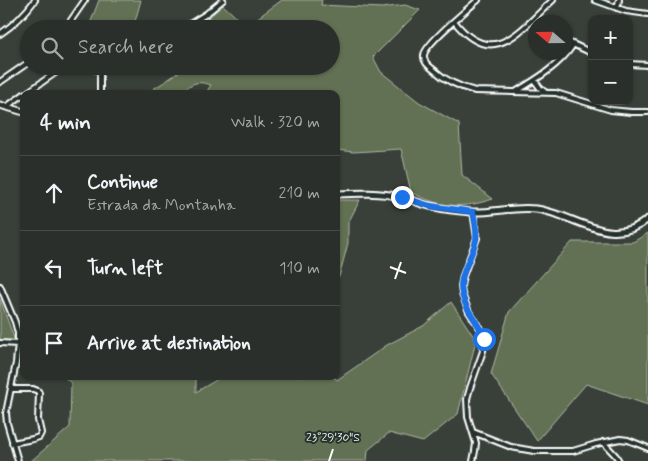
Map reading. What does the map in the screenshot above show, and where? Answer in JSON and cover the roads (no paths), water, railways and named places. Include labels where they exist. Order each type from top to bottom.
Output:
[{"type":"street","points":[[0,34],[24,16],[36,0]]},
{"type":"street","points":[[71,20],[85,0]]},
{"type":"street","points":[[196,20],[223,0]]},
{"type":"street","points":[[478,0],[428,45],[424,51],[424,60],[428,65],[451,83],[475,91],[546,92],[576,98],[611,110],[648,112]]},
{"type":"street","points":[[536,15],[553,0]]},
{"type":"street","points":[[595,0],[626,11],[648,14]]},
{"type":"street","points":[[617,8],[619,0]]},
{"type":"street","points":[[454,21],[460,29],[474,40],[491,45],[511,38],[528,23]]},
{"type":"street","points":[[573,45],[588,51]]},
{"type":"street","points":[[516,92],[535,81],[559,60]]},
{"type":"street","points":[[633,64],[648,65]]},
{"type":"street","points":[[0,82],[20,68]]},
{"type":"street","points":[[30,90],[53,75]]},
{"type":"street","points":[[100,75],[100,90]]},
{"type":"street","points":[[535,81],[546,92]]},
{"type":"street","points":[[528,85],[530,92]]},
{"type":"street","points":[[3,106],[20,96]]},
{"type":"street","points":[[3,106],[20,111]]},
{"type":"street","points":[[340,194],[369,192],[402,197],[430,206],[473,212],[524,208],[539,210],[592,228],[610,232],[630,229],[638,226],[648,218]]},
{"type":"street","points":[[473,212],[476,238],[461,286],[469,312],[482,331],[484,339],[483,351],[467,399],[468,417],[476,443],[473,461]]},
{"type":"street","points":[[0,286],[18,333],[18,344],[6,412],[7,423],[18,461]]},
{"type":"street","points":[[0,343],[18,344]]},
{"type":"street","points":[[11,389],[33,389],[38,391],[38,420],[41,433],[39,437],[12,443]]},
{"type":"street","points":[[473,432],[511,447],[534,451],[573,451],[603,442],[624,439],[648,448]]},
{"type":"street","points":[[603,442],[616,456],[618,461]]}]
